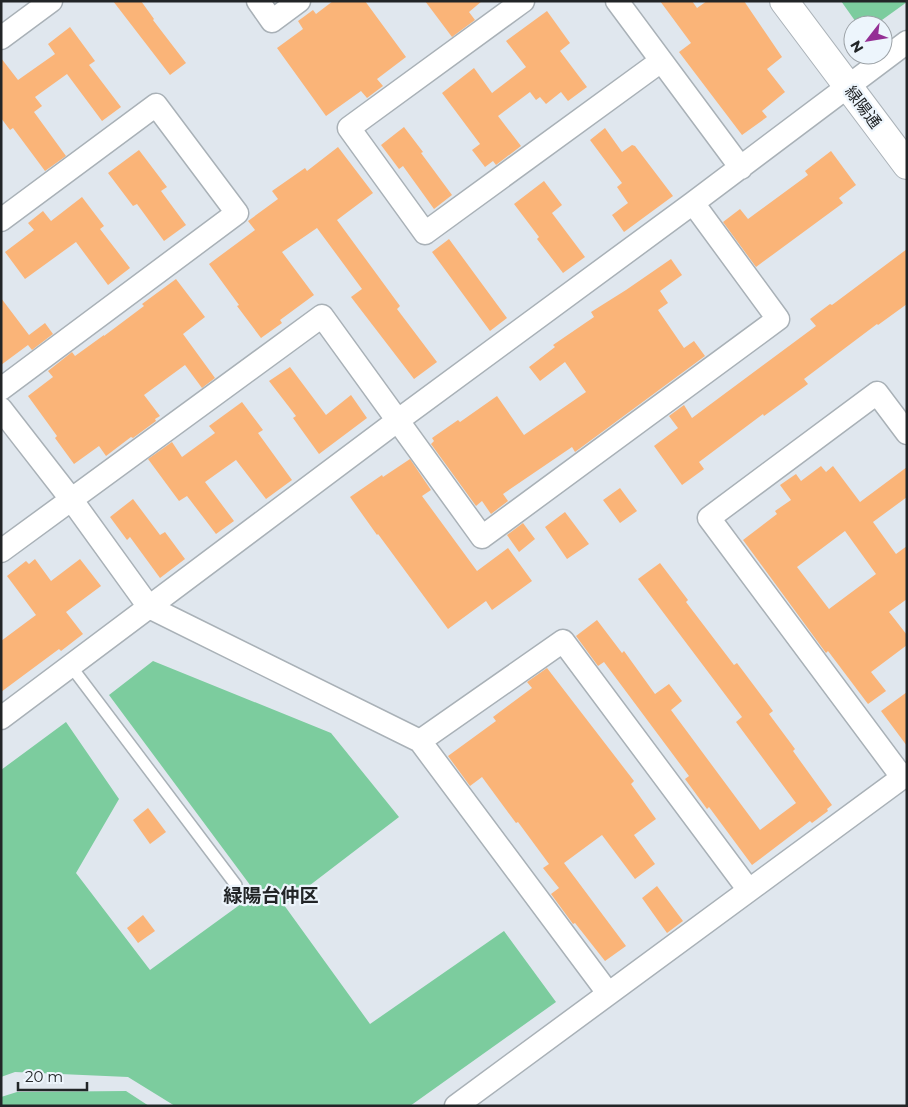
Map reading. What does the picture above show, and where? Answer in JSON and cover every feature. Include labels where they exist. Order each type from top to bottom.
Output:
[{"type":"street","points":[[1,38],[51,1]]},
{"type":"street","points":[[258,1],[272,21],[299,1]]},
{"type":"street","points":[[523,1],[349,128],[425,233],[661,61]]},
{"type":"street","points":[[617,1],[741,168]]},
{"type":"street","name":"緑陽通","points":[[784,1],[907,165]]},
{"type":"street","points":[[1,718],[397,421],[741,168],[907,42]]},
{"type":"street","points":[[1,220],[156,104],[237,213],[1,389]]},
{"type":"street","points":[[1,551],[322,316],[482,537],[778,319],[693,203]]},
{"type":"street","points":[[456,1106],[748,889],[904,776],[709,518],[877,393],[907,432]]},
{"type":"street","points":[[1,409],[71,499],[149,607],[420,742],[608,993]]},
{"type":"street","points":[[420,742],[563,642],[748,889]]},
{"type":"lane","points":[[70,665],[236,885]]},
{"type":"green space","points":[[841,1],[907,1],[889,15],[851,15]]},
{"type":"green space","points":[[153,661],[331,733],[399,817],[284,905],[370,1024],[504,931],[556,1002],[410,1106],[175,1106],[128,1077],[15,1072],[1,1077],[1,770],[66,722],[119,799],[76,873],[150,970],[256,893],[109,695]]},
{"type":"green space","points":[[126,1091],[149,1106],[1,1106],[1,1097],[17,1092]]},
{"type":"building","points":[[113,1],[141,1],[186,63],[170,75]]},
{"type":"building","points":[[333,1],[365,1],[406,57],[377,79],[383,86],[367,98],[361,91],[326,116],[277,48],[303,29],[298,21],[313,10],[316,14]]},
{"type":"building","points":[[425,1],[482,1],[469,12],[475,20],[452,37]]},
{"type":"building","points":[[660,1],[692,1],[697,8],[707,1],[744,1],[782,57],[767,69],[785,92],[762,111],[767,117],[742,135],[679,52],[691,43]]},
{"type":"building","points":[[547,11],[570,43],[560,51],[587,87],[568,101],[561,92],[546,104],[540,97],[536,100],[530,92],[498,116],[521,146],[496,165],[493,161],[485,167],[472,150],[480,144],[442,93],[474,68],[492,93],[526,67],[506,41]]},
{"type":"building","points":[[70,27],[95,61],[89,65],[121,107],[102,121],[67,74],[35,97],[42,106],[34,112],[66,156],[45,171],[13,128],[10,130],[1,118],[1,58],[18,80],[55,54],[48,44]]},
{"type":"building","points":[[404,127],[452,195],[434,209],[403,166],[399,169],[381,145]]},
{"type":"building","points":[[605,128],[622,152],[632,145],[635,146],[673,196],[624,232],[612,215],[628,203],[617,187],[622,183],[590,140]]},
{"type":"building","points":[[338,147],[373,193],[337,220],[400,306],[397,309],[437,362],[414,379],[351,297],[362,289],[317,228],[282,252],[314,295],[280,320],[282,323],[261,338],[209,264],[255,230],[248,221],[278,199],[272,191],[305,168],[307,171]]},
{"type":"building","points":[[139,150],[167,187],[161,191],[186,225],[164,241],[137,204],[133,206],[108,173]]},
{"type":"building","points":[[831,151],[856,185],[839,198],[843,203],[756,267],[723,222],[740,209],[748,219],[808,175],[805,171]]},
{"type":"building","points":[[544,181],[562,205],[552,213],[585,257],[563,273],[537,239],[539,237],[514,204]]},
{"type":"building","points":[[82,197],[104,226],[100,229],[130,268],[108,285],[76,242],[25,279],[5,252],[34,230],[28,223],[43,211],[51,221]]},
{"type":"building","points":[[449,239],[507,318],[490,331],[432,252]]},
{"type":"building","points":[[907,249],[907,304],[804,379],[808,384],[764,416],[763,414],[699,462],[704,469],[682,485],[654,446],[678,428],[669,416],[684,405],[692,418],[816,326],[810,319],[830,304],[832,305]]},
{"type":"building","points":[[671,259],[682,275],[660,291],[668,303],[658,310],[684,348],[694,341],[705,356],[575,452],[572,447],[503,494],[508,501],[491,514],[482,501],[476,506],[431,444],[434,441],[432,438],[458,420],[460,422],[497,396],[524,435],[586,392],[565,362],[540,381],[529,367],[555,347],[553,345],[594,317],[591,312]]},
{"type":"building","points":[[176,279],[205,317],[183,334],[215,378],[202,388],[185,365],[144,395],[160,416],[155,419],[156,421],[106,456],[99,446],[74,464],[55,438],[57,436],[28,396],[53,377],[48,371],[72,352],[75,356],[104,336],[144,306],[142,304]]},
{"type":"building","points":[[1,298],[29,335],[45,323],[53,334],[32,350],[28,345],[1,365]]},
{"type":"building","points":[[290,367],[326,415],[351,395],[367,418],[319,454],[293,418],[296,416],[269,381]]},
{"type":"building","points":[[242,402],[263,430],[258,433],[292,480],[266,499],[236,460],[205,482],[234,521],[216,534],[187,496],[179,501],[148,459],[172,442],[182,457],[215,433],[209,426]]},
{"type":"building","points":[[410,459],[431,490],[422,496],[477,571],[508,548],[532,581],[492,610],[486,601],[448,629],[350,497]]},
{"type":"building","points":[[821,466],[826,472],[833,466],[860,502],[907,467],[907,497],[873,522],[896,554],[907,546],[907,599],[889,612],[907,635],[907,645],[871,672],[886,691],[868,704],[828,651],[826,653],[743,540],[777,514],[775,511],[791,500],[780,485],[796,474],[801,481]],"holes":[[[845,531],[876,574],[829,609],[797,567]]]},
{"type":"building","points":[[620,488],[637,511],[620,523],[603,500]]},
{"type":"building","points":[[133,499],[160,535],[165,532],[185,559],[160,578],[130,537],[127,540],[110,517]]},
{"type":"building","points":[[565,512],[589,544],[567,559],[545,527]]},
{"type":"building","points":[[523,523],[535,539],[519,552],[507,535]]},
{"type":"building","points":[[35,559],[51,581],[80,559],[101,586],[66,612],[83,634],[61,651],[59,649],[1,692],[1,641],[36,615],[7,576],[26,561],[29,564]]},
{"type":"building","points":[[660,563],[688,600],[686,602],[734,665],[737,663],[773,711],[769,714],[832,805],[827,809],[828,811],[812,823],[810,821],[752,865],[709,807],[707,809],[685,779],[689,776],[604,662],[598,666],[576,636],[597,620],[622,653],[624,651],[655,694],[669,684],[682,701],[671,710],[760,830],[796,803],[736,722],[742,717],[638,579]]},
{"type":"building","points":[[547,668],[634,781],[631,784],[656,819],[634,835],[655,864],[635,879],[602,835],[564,863],[626,946],[605,961],[575,923],[573,924],[551,894],[559,888],[543,868],[549,864],[518,822],[516,823],[482,777],[470,786],[448,756],[496,721],[493,717],[532,688],[527,682]]},
{"type":"building","points":[[907,692],[907,746],[881,711]]},
{"type":"building","points":[[148,808],[166,832],[150,844],[133,820]]},
{"type":"building","points":[[657,886],[683,921],[667,933],[642,898]]},
{"type":"building","points":[[143,915],[155,931],[138,943],[127,928]]},
{"type":"district","name":"緑陽台仲区","points":[[271,895]]}]
